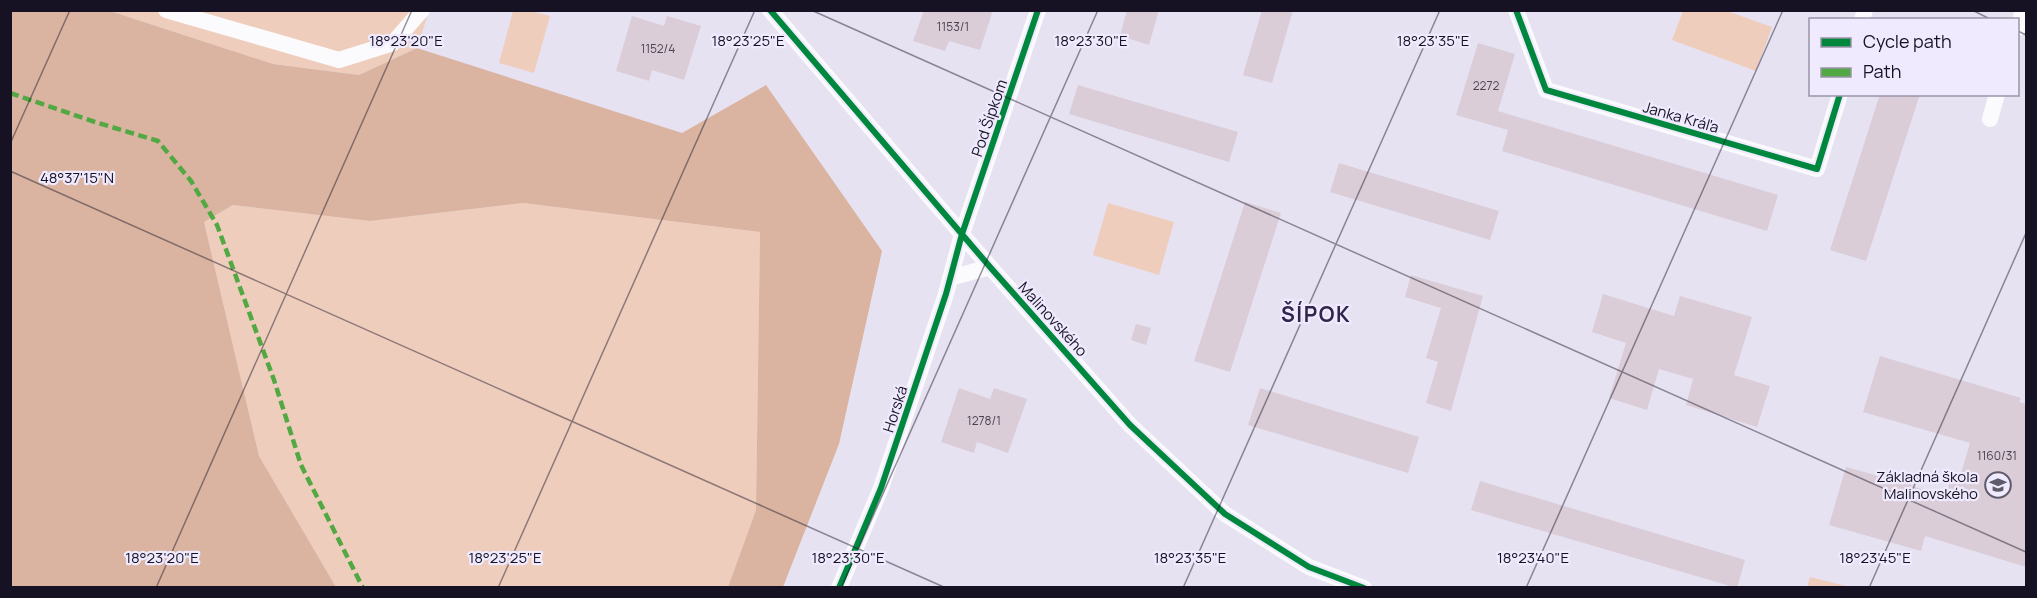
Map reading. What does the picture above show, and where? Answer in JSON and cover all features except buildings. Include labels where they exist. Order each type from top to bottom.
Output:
[{"type":"street","points":[[166,10],[339,60],[393,43],[422,10]]},
{"type":"street","name":"Malinovského","points":[[770,10],[990,267],[1130,425],[1225,514],[1310,567],[1364,588]]},
{"type":"street","name":"Pod Šípkom","points":[[962,234],[1038,10]]},
{"type":"street","name":"Janka Kráľa","points":[[1516,10],[1546,90],[1817,169],[1839,96]]},
{"type":"street","points":[[1990,119],[1996,96]]},
{"type":"street","name":"Horská","points":[[839,588],[881,488],[950,278],[962,234]]},
{"type":"street","points":[[950,278],[990,267]]},
{"type":"shaded area","points":[[10,11],[110,11],[273,64],[359,75],[417,48],[682,133],[766,85],[882,251],[839,444],[783,587],[728,587],[756,510],[760,232],[523,203],[370,221],[233,205],[204,222],[259,456],[336,587],[11,587]]},
{"type":"shaded area","points":[[110,11],[429,11],[417,48],[359,75],[273,64]]},
{"type":"shaded area","points":[[513,11],[531,11],[550,16],[534,73],[499,63]]},
{"type":"shaded area","points":[[1683,11],[1727,11],[1772,27],[1756,71],[1672,40]]},
{"type":"shaded area","points":[[523,203],[760,232],[756,510],[728,587],[336,587],[259,456],[204,222],[233,205],[370,221]]},
{"type":"shaded area","points":[[1108,203],[1174,222],[1159,275],[1093,255]]},
{"type":"shaded area","points":[[1810,577],[1850,587],[1807,587]]},
{"type":"marked path","points":[[10,93],[158,141],[191,181],[217,225],[274,380],[301,465],[363,588]]},
{"type":"cycle path","points":[[770,10],[990,267],[1130,425],[1225,514],[1309,567],[1364,588]]},
{"type":"cycle path","points":[[839,588],[881,488],[946,294],[962,234],[1038,10]]},
{"type":"cycle path","points":[[1516,10],[1546,90],[1817,169],[1839,96]]},
{"type":"place","name":"Základná škola Malinovského","points":[[1998,485]]},
{"type":"district","name":"ŠÍPOK","points":[[1316,314]]}]
